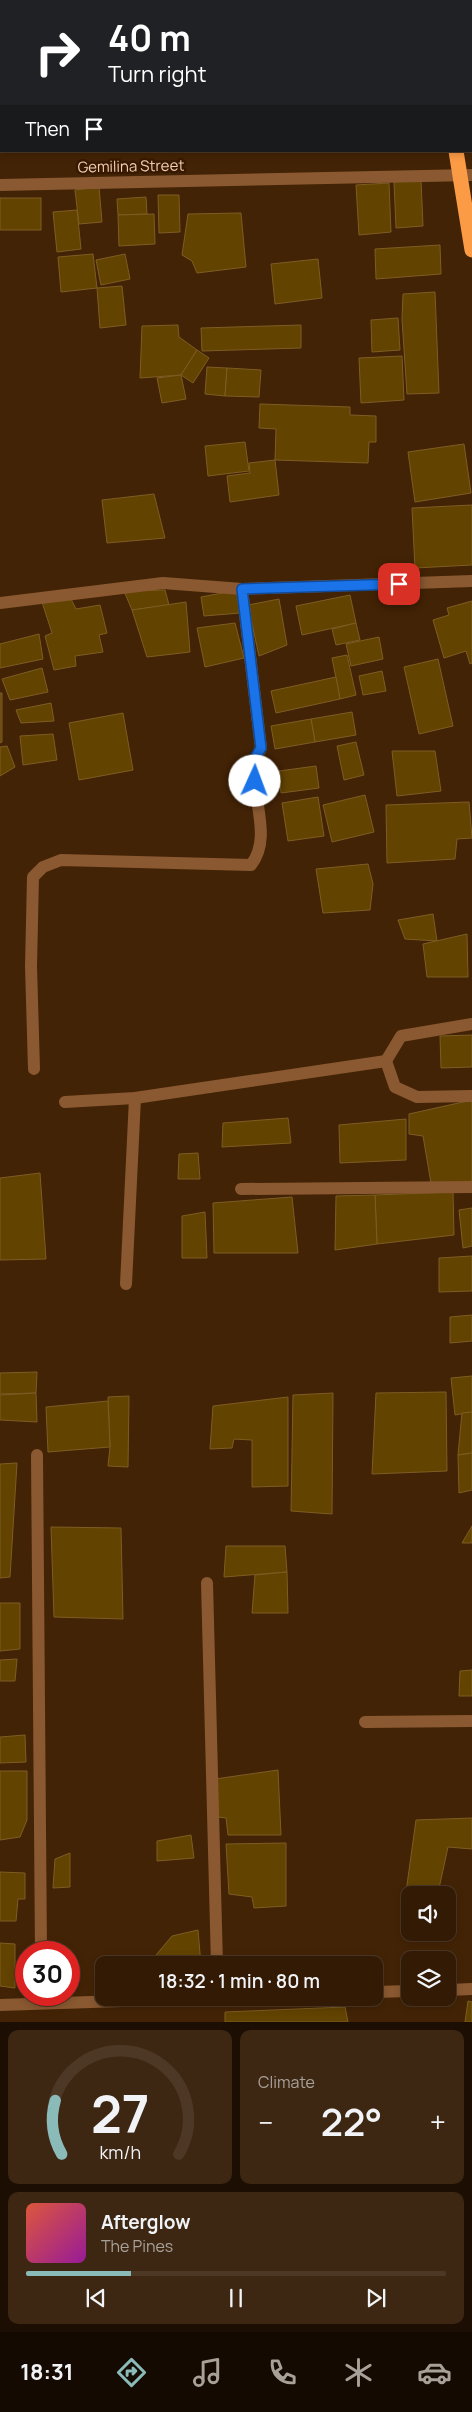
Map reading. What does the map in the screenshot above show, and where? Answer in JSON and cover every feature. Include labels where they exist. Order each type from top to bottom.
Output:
[{"type":"highway","points":[[456,152],[466,175],[472,250]]},
{"type":"street","name":"Gemilina Street","points":[[0,185],[466,175]]},
{"type":"street","points":[[0,603],[163,583],[242,589],[472,581]]},
{"type":"street","points":[[34,1069],[31,966],[33,877],[43,867],[61,860],[251,865],[256,858],[261,843],[254,760],[261,748],[242,589]]},
{"type":"street","points":[[386,1061],[401,1036],[472,1024]]},
{"type":"street","points":[[386,1061],[395,1087],[417,1097],[472,1096]]},
{"type":"street","points":[[66,1102],[135,1098],[386,1061]]},
{"type":"street","points":[[126,1284],[135,1098]]},
{"type":"street","points":[[241,1189],[472,1187]]},
{"type":"street","points":[[37,1454],[41,1941]]},
{"type":"street","points":[[207,1583],[217,1956]]},
{"type":"street","points":[[365,1722],[472,1721]]},
{"type":"street","points":[[456,1990],[472,1989]]},
{"type":"street","points":[[383,1992],[401,1991]]},
{"type":"street","points":[[80,2000],[95,1999]]},
{"type":"street","points":[[0,2005],[15,2003]]},
{"type":"building","points":[[421,180],[423,226],[396,228],[394,182]]},
{"type":"building","points":[[389,183],[391,232],[359,235],[356,185]]},
{"type":"building","points":[[99,187],[102,222],[79,224],[75,190]]},
{"type":"building","points":[[158,195],[179,195],[180,232],[159,233]]},
{"type":"building","points":[[146,197],[147,214],[118,215],[117,199]]},
{"type":"building","points":[[0,198],[41,198],[41,230],[0,230]]},
{"type":"building","points":[[77,210],[81,249],[57,252],[53,212]]},
{"type":"building","points":[[241,213],[246,267],[197,273],[192,261],[182,255],[188,214]]},
{"type":"building","points":[[154,214],[155,244],[119,246],[118,215]]},
{"type":"building","points":[[440,245],[441,274],[376,279],[375,249]]},
{"type":"building","points":[[93,254],[97,288],[61,292],[58,257]]},
{"type":"building","points":[[125,254],[130,279],[101,285],[96,260]]},
{"type":"building","points":[[318,259],[322,298],[275,304],[271,264]]},
{"type":"building","points":[[122,286],[126,325],[100,328],[97,288]]},
{"type":"building","points":[[435,292],[439,393],[407,394],[402,319],[403,294]]},
{"type":"building","points":[[398,318],[400,350],[372,352],[371,320]]},
{"type":"building","points":[[178,325],[179,337],[197,350],[181,375],[140,378],[142,326]]},
{"type":"building","points":[[301,325],[301,348],[202,351],[201,328]]},
{"type":"building","points":[[197,350],[209,358],[193,383],[181,375]]},
{"type":"building","points":[[402,356],[404,400],[361,403],[359,358]]},
{"type":"building","points":[[207,367],[227,368],[225,396],[205,394]]},
{"type":"building","points":[[227,368],[261,370],[259,397],[225,396]]},
{"type":"building","points":[[181,375],[186,399],[162,403],[157,378]]},
{"type":"building","points":[[260,404],[350,407],[350,415],[376,416],[376,442],[369,442],[368,463],[275,460],[276,429],[259,428]]},
{"type":"building","points":[[245,442],[249,471],[208,476],[205,446]]},
{"type":"building","points":[[464,444],[471,493],[415,502],[408,452]]},
{"type":"building","points":[[275,460],[279,495],[230,502],[227,476],[250,473],[249,463]]},
{"type":"building","points":[[154,494],[165,538],[107,543],[102,500]]},
{"type":"building","points":[[472,505],[472,565],[415,568],[412,508]]},
{"type":"building","points":[[165,590],[169,605],[132,610],[124,591]]},
{"type":"building","points":[[238,590],[240,613],[204,616],[201,597]]},
{"type":"building","points":[[69,595],[76,609],[100,605],[107,633],[99,635],[103,652],[75,656],[76,666],[54,670],[45,636],[52,633],[41,599]]},
{"type":"building","points":[[350,595],[356,623],[302,635],[296,606]]},
{"type":"building","points":[[279,599],[287,645],[259,656],[248,605]]},
{"type":"building","points":[[472,601],[472,663],[470,664],[466,651],[444,658],[433,620],[449,615],[447,608]]},
{"type":"building","points":[[186,602],[190,652],[147,657],[132,610]]},
{"type":"building","points":[[235,623],[244,658],[205,667],[197,628]]},
{"type":"building","points":[[356,623],[360,640],[336,645],[332,629]]},
{"type":"building","points":[[39,634],[43,659],[0,668],[0,644]]},
{"type":"building","points":[[379,637],[383,659],[351,666],[346,644]]},
{"type":"building","points":[[347,655],[356,695],[340,699],[332,658]]},
{"type":"building","points":[[438,659],[453,726],[419,734],[404,667]]},
{"type":"building","points":[[42,668],[48,692],[10,700],[2,679]]},
{"type":"building","points":[[382,671],[386,691],[363,695],[359,676]]},
{"type":"building","points":[[336,677],[340,699],[276,713],[271,691]]},
{"type":"building","points":[[0,693],[2,693],[2,742],[0,743]]},
{"type":"building","points":[[51,703],[54,721],[21,723],[16,710]]},
{"type":"building","points":[[352,712],[356,735],[315,742],[311,719]]},
{"type":"building","points":[[123,713],[133,770],[79,780],[69,723]]},
{"type":"building","points":[[311,719],[315,742],[275,749],[271,726]]},
{"type":"building","points":[[53,734],[57,760],[23,765],[20,736]]},
{"type":"building","points":[[356,742],[364,775],[344,780],[337,746]]},
{"type":"building","points":[[7,746],[15,767],[0,776],[0,747]]},
{"type":"building","points":[[392,751],[435,751],[441,791],[397,796]]},
{"type":"building","points":[[316,766],[319,788],[281,793],[279,771]]},
{"type":"building","points":[[365,795],[374,832],[332,842],[323,805]]},
{"type":"building","points":[[318,797],[324,836],[288,841],[282,803]]},
{"type":"building","points":[[469,802],[472,838],[457,839],[455,859],[387,863],[386,805]]},
{"type":"building","points":[[368,864],[373,884],[370,910],[323,913],[316,869]]},
{"type":"building","points":[[433,914],[437,941],[405,939],[398,920]]},
{"type":"building","points":[[467,934],[468,977],[427,977],[423,944]]},
{"type":"building","points":[[472,1035],[472,1067],[441,1068],[440,1036]]},
{"type":"building","points":[[472,1100],[472,1182],[431,1183],[423,1136],[409,1134],[409,1114]]},
{"type":"building","points":[[288,1118],[291,1143],[222,1147],[223,1123]]},
{"type":"building","points":[[406,1119],[406,1160],[340,1163],[339,1125]]},
{"type":"building","points":[[198,1153],[200,1179],[178,1179],[179,1154]]},
{"type":"building","points":[[40,1173],[46,1259],[0,1260],[0,1178]]},
{"type":"building","points":[[453,1192],[454,1235],[377,1244],[375,1195]]},
{"type":"building","points":[[375,1195],[377,1244],[335,1250],[336,1196]]},
{"type":"building","points":[[292,1197],[298,1253],[214,1253],[213,1203]]},
{"type":"building","points":[[472,1208],[472,1246],[463,1248],[459,1210]]},
{"type":"building","points":[[205,1212],[207,1258],[182,1258],[182,1216]]},
{"type":"building","points":[[472,1256],[472,1291],[439,1292],[439,1258]]},
{"type":"building","points":[[472,1315],[472,1341],[450,1343],[450,1317]]},
{"type":"building","points":[[37,1372],[36,1393],[0,1394],[0,1373]]},
{"type":"building","points":[[472,1376],[472,1412],[455,1415],[451,1378]]},
{"type":"building","points":[[446,1392],[447,1471],[372,1474],[376,1393]]},
{"type":"building","points":[[36,1393],[37,1422],[0,1420],[0,1395]]},
{"type":"building","points":[[333,1393],[332,1514],[291,1511],[293,1395]]},
{"type":"building","points":[[129,1396],[128,1467],[108,1466],[110,1447],[108,1397]]},
{"type":"building","points":[[288,1397],[288,1486],[252,1487],[252,1440],[234,1439],[232,1448],[210,1449],[213,1406]]},
{"type":"building","points":[[108,1401],[110,1447],[48,1452],[46,1407]]},
{"type":"building","points":[[472,1412],[472,1453],[458,1455],[462,1413]]},
{"type":"building","points":[[472,1453],[472,1490],[459,1493],[458,1455]]},
{"type":"building","points":[[17,1463],[10,1577],[0,1578],[0,1464]]},
{"type":"building","points":[[472,1526],[472,1543],[462,1543]]},
{"type":"building","points":[[51,1527],[121,1528],[123,1619],[54,1617]]},
{"type":"building","points":[[226,1546],[285,1546],[287,1572],[224,1577]]},
{"type":"building","points":[[287,1572],[288,1613],[252,1613],[255,1575]]},
{"type":"building","points":[[0,1603],[20,1603],[20,1649],[0,1651]]},
{"type":"building","points":[[17,1659],[15,1681],[0,1681],[0,1660]]},
{"type":"building","points":[[472,1670],[472,1696],[459,1696],[460,1671]]},
{"type":"building","points":[[25,1735],[26,1762],[0,1763],[0,1737]]},
{"type":"building","points":[[278,1770],[281,1835],[228,1835],[226,1818],[218,1817],[215,1779]]},
{"type":"building","points":[[0,1771],[27,1771],[27,1820],[20,1837],[0,1840]]},
{"type":"building","points":[[472,1818],[472,1849],[448,1847],[440,1886],[407,1886],[416,1820]]},
{"type":"building","points":[[191,1835],[194,1858],[157,1861],[157,1841]]},
{"type":"building","points":[[286,1843],[286,1906],[254,1908],[252,1897],[229,1894],[226,1844]]},
{"type":"building","points":[[70,1853],[70,1887],[53,1888],[55,1859]]},
{"type":"building","points":[[0,1872],[25,1873],[25,1899],[18,1899],[16,1921],[0,1921]]},
{"type":"building","points":[[198,1930],[200,1956],[155,1956],[172,1936]]},
{"type":"building","points":[[0,1943],[15,1944],[15,1988],[0,1986]]},
{"type":"building","points":[[468,2001],[472,2002],[472,2022],[465,2022]]},
{"type":"building","points":[[345,2007],[348,2022],[225,2022],[225,2012]]},
{"type":"route","points":[[255,781],[254,760],[261,748],[242,589],[399,584]]}]
